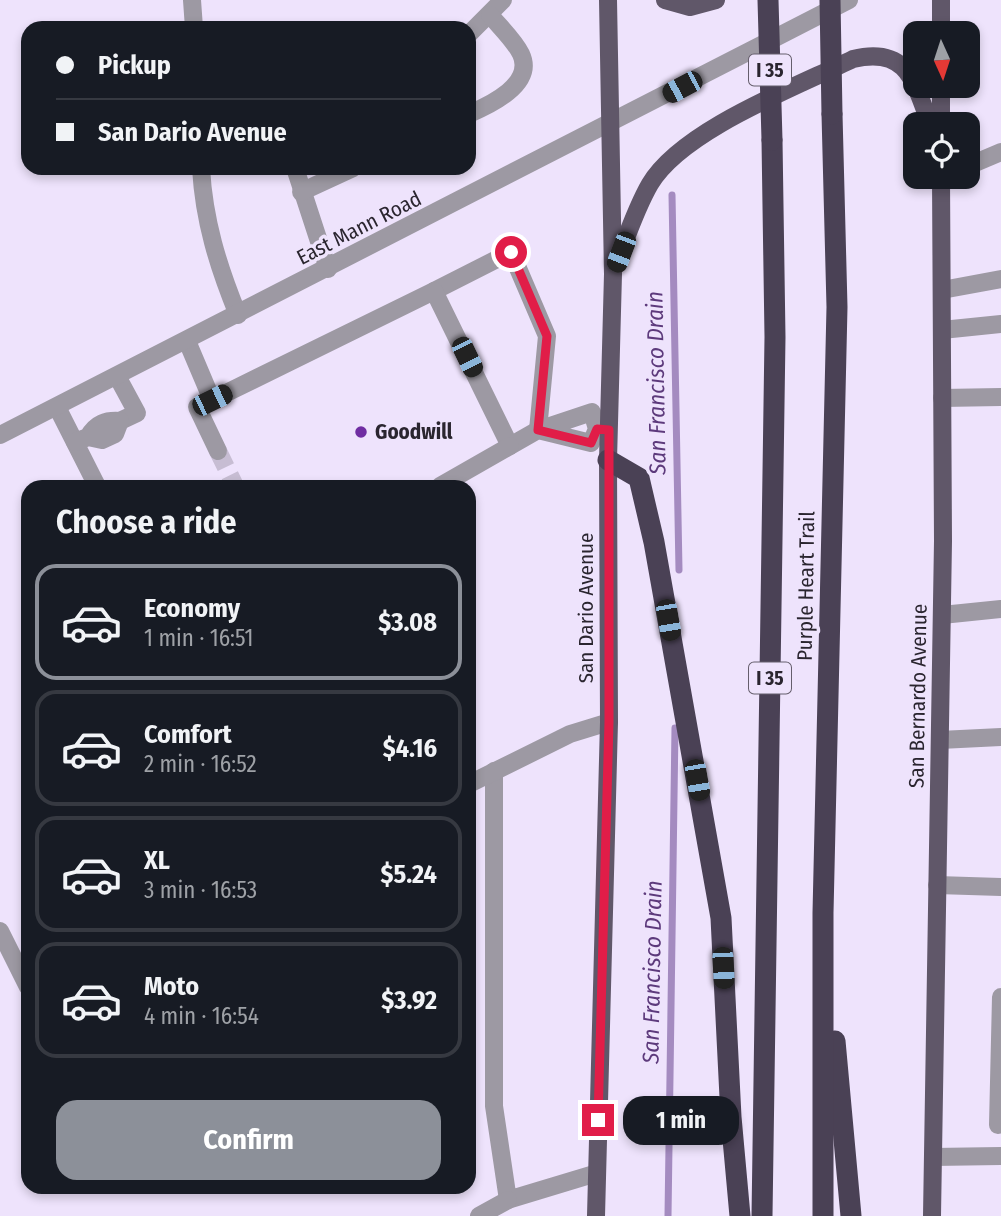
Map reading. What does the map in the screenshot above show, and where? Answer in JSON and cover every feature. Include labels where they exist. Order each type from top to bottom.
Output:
[{"type":"highway","name":"Purple Heart Trail","points":[[762,1216],[775,337],[768,0]]},
{"type":"highway","name":"Purple Heart Trail","points":[[823,1216],[823,913],[837,307],[830,0]]},
{"type":"highway","points":[[608,460],[639,478],[721,918],[731,1117],[740,1216]]},
{"type":"highway","points":[[823,913],[851,1216]]},
{"type":"main road","name":"San Dario Avenue","points":[[596,1216],[609,722],[608,460],[603,429],[613,274],[608,0]]},
{"type":"main road","points":[[665,0],[690,7],[716,0]]},
{"type":"main road","points":[[941,0],[941,21]]},
{"type":"main road","points":[[613,274],[646,192],[675,154],[708,131],[853,59],[871,55],[894,59],[905,68],[926,112]]},
{"type":"main road","name":"San Bernardo Avenue","points":[[932,1216],[942,615],[941,189]]},
{"type":"street","points":[[192,0],[194,21]]},
{"type":"street","points":[[476,28],[503,0]]},
{"type":"street","name":"East Mann Road","points":[[0,435],[849,0]]},
{"type":"street","points":[[476,111],[492,104],[519,82],[524,70],[521,55],[490,15]]},
{"type":"street","points":[[980,161],[1001,152]]},
{"type":"street","points":[[201,175],[203,208],[216,263],[238,315]]},
{"type":"street","points":[[297,175],[328,269]]},
{"type":"street","points":[[301,192],[338,175]]},
{"type":"street","points":[[218,451],[197,407],[511,252],[547,336],[538,430]]},
{"type":"street","points":[[942,290],[1001,279]]},
{"type":"street","points":[[434,291],[510,446]]},
{"type":"street","points":[[942,330],[1001,324]]},
{"type":"street","points":[[187,341],[212,400]]},
{"type":"street","points":[[82,439],[102,440],[115,434],[120,421],[137,413],[117,376]]},
{"type":"street","points":[[942,398],[1001,397]]},
{"type":"street","points":[[57,407],[82,439],[95,480]]},
{"type":"street","points":[[450,480],[538,430],[592,412],[603,429]]},
{"type":"street","points":[[942,615],[1001,609]]},
{"type":"street","points":[[476,780],[570,734],[609,722]]},
{"type":"street","points":[[940,740],[1001,737]]},
{"type":"street","points":[[494,771],[494,1106],[508,1200]]},
{"type":"street","points":[[937,885],[1001,887]]},
{"type":"street","points":[[0,932],[21,973]]},
{"type":"street","points":[[1001,998],[998,1125],[1001,1124]]},
{"type":"street","points":[[933,1157],[1001,1156]]},
{"type":"street","points":[[479,1216],[508,1200],[597,1173]]},
{"type":"waterway","name":"San Francisco Drain","points":[[672,195],[679,570]]},
{"type":"waterway","name":"San Francisco Drain","points":[[668,1216],[675,728]]},
{"type":"tunnel","points":[[218,451],[232,480]]},
{"type":"place","name":"Goodwill","points":[[361,432]]},
{"type":"route","points":[[511,252],[547,336],[538,430],[591,443],[597,429],[609,430],[609,722],[598,1120]]}]
